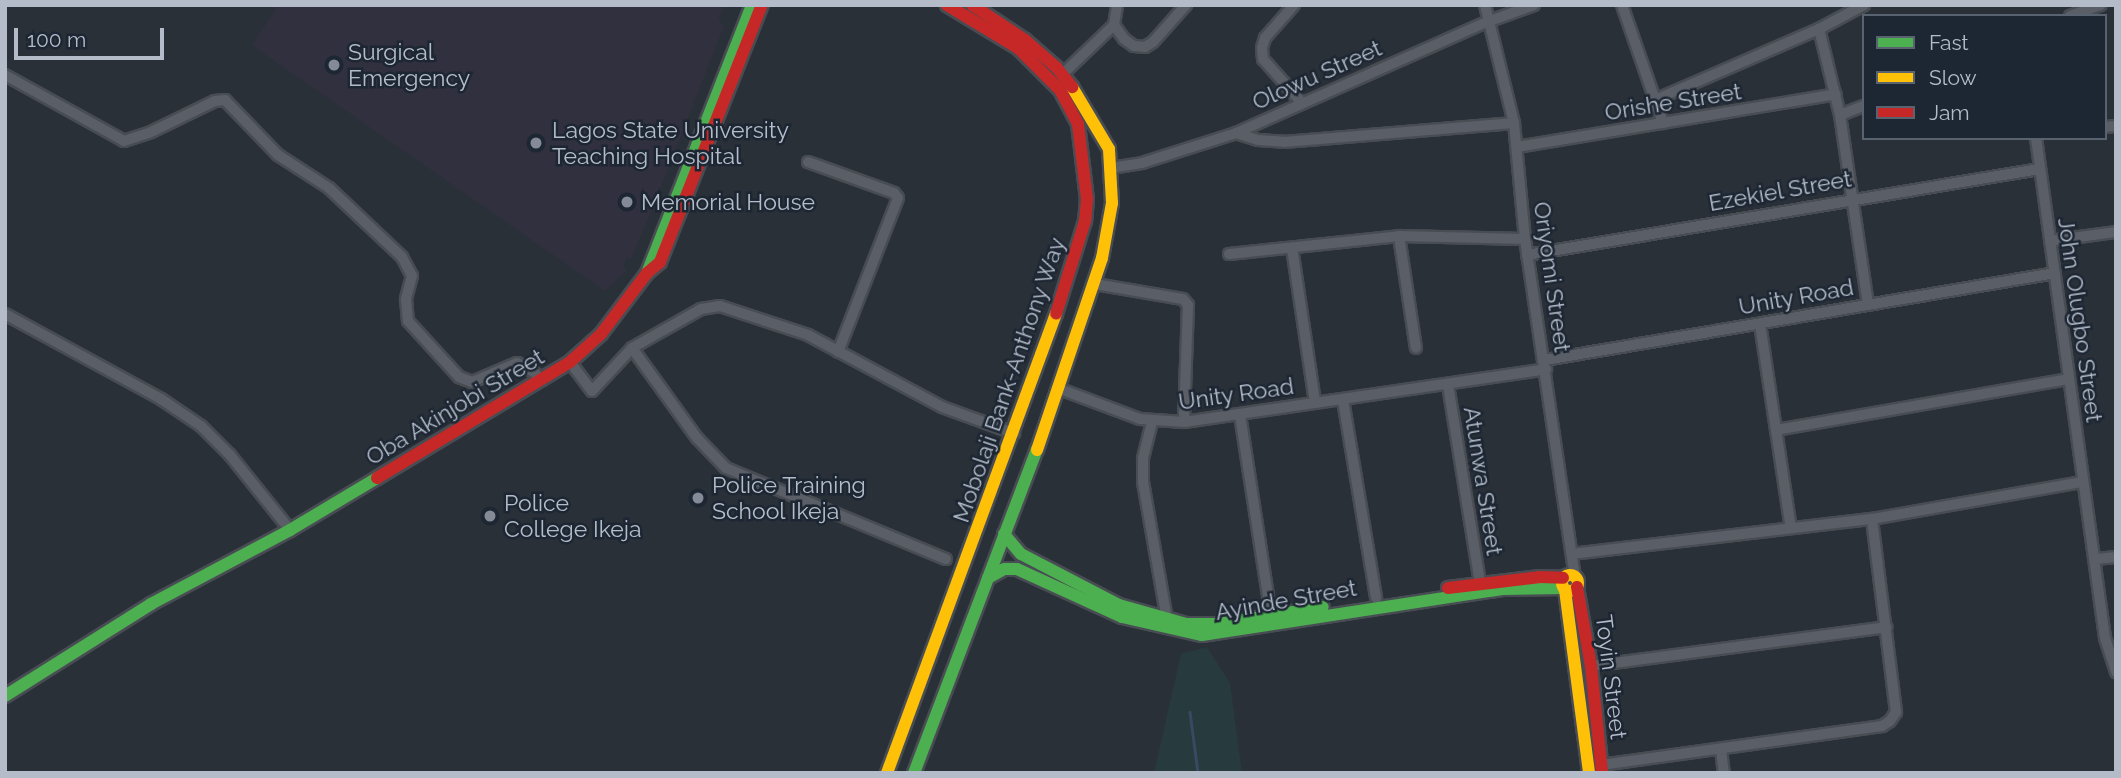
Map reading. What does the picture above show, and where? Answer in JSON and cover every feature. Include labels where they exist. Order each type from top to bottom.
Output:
[{"type":"street","points":[[648,274],[651,257],[752,5]]},
{"type":"street","name":"Oba Akinjobi Street","points":[[5,696],[152,604],[290,530],[570,362],[620,313],[660,262],[762,5]]},
{"type":"street","points":[[933,5],[1015,54],[1042,81],[1082,141]]},
{"type":"street","name":"Mobolaji Bank-Anthony Way","points":[[915,773],[1060,389],[1095,284],[1110,223],[1111,168],[1106,141],[1083,121],[1033,60],[1004,38],[947,5]]},
{"type":"street","name":"Mobolaji Bank-Anthony Way","points":[[887,773],[1014,433],[1080,240],[1087,199],[1083,121],[1056,67],[1025,40],[972,5]]},
{"type":"street","points":[[985,5],[1047,49],[1067,70],[1100,121],[1106,141]]},
{"type":"street","points":[[1067,70],[1114,24],[1117,5]]},
{"type":"street","points":[[1114,24],[1124,39],[1134,46],[1145,47],[1153,42],[1186,5]]},
{"type":"street","points":[[1294,5],[1265,38],[1262,48],[1263,59],[1302,103]]},
{"type":"street","name":"Oriyomi Street","points":[[1485,5],[1487,22],[1514,123],[1527,255],[1572,555]]},
{"type":"street","name":"Olowu Street","points":[[1111,168],[1142,163],[1236,133],[1487,22],[1534,5]]},
{"type":"street","points":[[1622,5],[1657,99],[1663,123]]},
{"type":"street","points":[[1657,99],[1819,30],[1851,8],[1864,5]]},
{"type":"street","points":[[2076,14],[2101,5]]},
{"type":"street","points":[[1819,30],[1840,115],[1850,198],[1868,304]]},
{"type":"street","points":[[5,75],[124,141],[151,132],[215,101],[225,100],[278,155],[329,188],[402,257],[412,276],[406,299],[408,321],[459,377],[472,382],[517,363],[542,380]]},
{"type":"street","name":"Orishe Street","points":[[1517,147],[1836,94]]},
{"type":"street","points":[[1840,115],[1862,107]]},
{"type":"street","points":[[1236,133],[1258,141],[1284,142],[1514,123]]},
{"type":"street","name":"John Olugbo Street","points":[[2036,140],[2105,638],[2116,672]]},
{"type":"street","points":[[808,162],[894,193],[898,198],[838,352]]},
{"type":"street","name":"Ezekiel Street","points":[[1527,255],[1850,198],[2039,169]]},
{"type":"street","points":[[2050,241],[2116,232]]},
{"type":"street","points":[[1399,236],[1416,348]]},
{"type":"street","points":[[1228,254],[1399,236],[1525,239]]},
{"type":"street","points":[[1292,248],[1315,402]]},
{"type":"street","name":"Unity Road","points":[[1060,389],[1152,422],[1184,422],[1448,384],[1868,304],[2055,273]]},
{"type":"street","points":[[1095,284],[1183,299],[1188,305],[1184,422]]},
{"type":"street","points":[[570,362],[592,391],[632,348],[701,309],[720,306],[808,335],[942,407],[1014,433]]},
{"type":"street","points":[[5,314],[160,398],[201,426],[230,455],[290,530]]},
{"type":"street","points":[[1760,324],[1791,528]]},
{"type":"street","points":[[632,348],[697,438],[726,468],[946,559]]},
{"type":"street","points":[[1776,430],[2068,379]]},
{"type":"street","name":"Atunwa Street","points":[[1448,384],[1480,583]]},
{"type":"street","points":[[1343,400],[1376,598]]},
{"type":"street","points":[[1240,415],[1270,616]]},
{"type":"street","points":[[1152,422],[1143,458],[1143,482],[1167,619]]},
{"type":"street","points":[[1572,555],[1872,519],[2082,482]]},
{"type":"street","points":[[1602,769],[1882,726],[1890,721],[1896,712],[1872,519]]},
{"type":"street","name":"Ayinde Street","points":[[1004,534],[1021,554],[1119,605],[1186,624],[1218,624],[1480,583],[1540,577],[1568,582]]},
{"type":"street","name":"Toyin Street","points":[[1572,555],[1568,582],[1589,773]]},
{"type":"street","points":[[2096,559],[2116,557]]},
{"type":"street","name":"Ayinde Street","points":[[988,578],[1004,569],[1017,569],[1122,617],[1202,635],[1503,589],[1568,582]]},
{"type":"street","name":"Toyin Street","points":[[1568,582],[1591,666],[1602,769]]},
{"type":"street","points":[[953,598],[976,608]]},
{"type":"street","points":[[1591,666],[1886,627]]},
{"type":"street","points":[[1721,750],[1724,773]]},
{"type":"shaded area","name":"Lagos State University Teaching Hospital","points":[[279,5],[725,5],[718,19],[724,26],[650,215],[631,259],[627,257],[623,266],[627,270],[605,291],[252,45]]},
{"type":"green space","points":[[1207,647],[1230,683],[1242,773],[1154,773],[1181,654]]},
{"type":"waterway","points":[[1190,712],[1198,773]]},
{"type":"traffic: fast","points":[[647,273],[752,5]]},
{"type":"traffic: fast","points":[[914,773],[1037,450]]},
{"type":"traffic: fast","points":[[5,696],[151,604],[290,530],[377,478]]},
{"type":"traffic: fast","points":[[1004,534],[1021,554],[1119,605],[1186,624],[1218,624],[1323,607]]},
{"type":"traffic: fast","points":[[988,578],[1004,569],[1017,569],[1122,617],[1202,635],[1503,589],[1563,588]]},
{"type":"traffic: slow","points":[[1037,450],[1102,258],[1112,203],[1109,149],[1072,87]]},
{"type":"traffic: slow","points":[[887,773],[1056,314]]},
{"type":"traffic: slow","points":[[1567,575],[1573,575],[1578,583],[1576,589],[1567,591],[1562,586],[1562,580],[1567,575]]},
{"type":"traffic: slow","points":[[1565,590],[1589,773]]},
{"type":"traffic: jam","points":[[377,478],[570,362],[601,334],[647,273],[660,262],[762,5]]},
{"type":"traffic: jam","points":[[947,5],[1018,48],[1060,90],[1078,124],[1087,199],[1085,221],[1056,314]]},
{"type":"traffic: jam","points":[[972,5],[1025,40],[1056,67],[1072,87]]},
{"type":"traffic: jam","points":[[1448,588],[1540,577],[1563,578]]},
{"type":"traffic: jam","points":[[1577,587],[1591,666],[1602,773]]},
{"type":"place","name":"Surgical Emergency","points":[[334,65]]},
{"type":"place","name":"Lagos State University Teaching Hospital","points":[[536,143]]},
{"type":"place","name":"Memorial House","points":[[627,202]]},
{"type":"place","name":"Police Training School Ikeja","points":[[698,498]]},
{"type":"place","name":"Police College Ikeja","points":[[490,516]]}]
